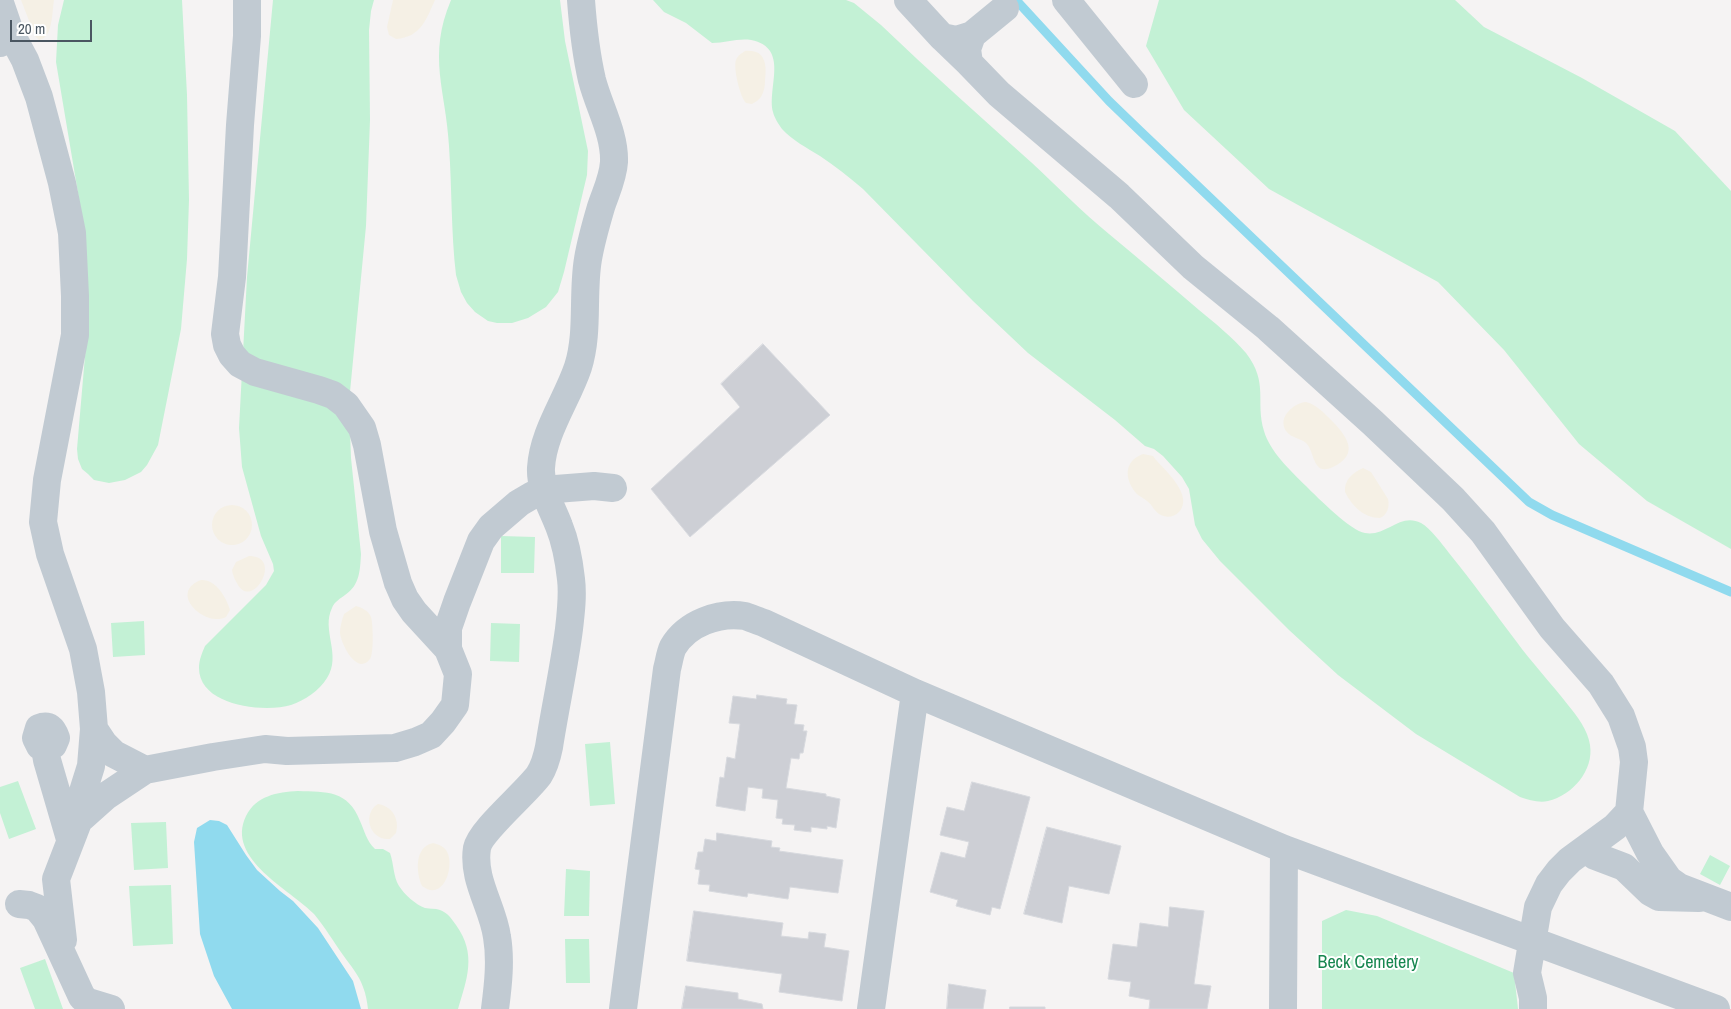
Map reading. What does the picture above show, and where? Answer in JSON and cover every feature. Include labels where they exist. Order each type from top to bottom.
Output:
[{"type":"street","points":[[74,830],[106,796],[145,770],[213,756],[265,749],[287,751],[395,748],[431,735],[455,705],[458,674],[441,635],[405,599],[398,583],[378,509],[367,445],[362,428],[355,416],[346,405],[333,396],[319,390],[255,372],[240,364],[226,344],[225,334],[232,277],[239,135],[247,45],[247,0]]},
{"type":"street","points":[[495,1009],[498,971],[497,935],[480,881],[477,846],[485,834],[534,781],[545,763],[566,649],[572,604],[572,582],[560,527],[543,490],[541,466],[546,442],[572,384],[582,352],[588,260],[597,222],[611,180],[614,161],[607,124],[599,103],[586,54],[581,0]]},
{"type":"street","points":[[908,0],[999,94],[1119,196],[1193,267],[1268,328],[1373,422],[1453,499],[1483,532],[1552,628],[1601,684],[1621,716],[1632,747],[1634,762],[1630,812],[1650,853],[1669,880],[1686,890],[1719,902]]},
{"type":"street","points":[[1066,0],[1134,84]]},
{"type":"street","points":[[0,3],[5,38],[28,68],[39,97],[62,183],[72,233],[75,335],[47,480],[43,522],[50,554],[83,649],[91,692],[94,729],[91,766],[80,798],[74,830],[56,879],[65,958]]},
{"type":"street","points":[[942,37],[956,40],[972,35],[1005,8]]},
{"type":"street","points":[[968,63],[967,49],[972,35]]},
{"type":"street","points":[[441,635],[481,541],[491,527],[519,503],[543,490],[594,486],[613,488]]},
{"type":"street","points":[[623,1009],[667,670],[672,648],[686,632],[706,620],[724,616],[746,616],[915,692],[1284,848],[1716,1009]]},
{"type":"street","points":[[871,1009],[915,692]]},
{"type":"street","points":[[94,729],[104,744],[114,754],[132,765],[145,770]]},
{"type":"street","points":[[45,748],[50,772],[74,830]]},
{"type":"street","points":[[1533,1009],[1533,998],[1527,973],[1538,908],[1549,884],[1559,871],[1615,827],[1630,812]]},
{"type":"street","points":[[1283,1009],[1284,848]]},
{"type":"street","points":[[1586,849],[1595,856],[1624,867],[1650,892],[1659,897],[1719,902]]},
{"type":"street","points":[[10,909],[34,897],[56,879]]},
{"type":"street","points":[[10,909],[29,905],[41,912],[65,958],[82,997],[88,1002],[110,1009]]},
{"type":"green space","points":[[64,0],[182,0],[187,95],[189,200],[187,259],[181,329],[158,445],[141,472],[125,480],[109,483],[94,480],[82,469],[77,449],[88,321],[78,193],[56,62],[58,25]]},
{"type":"green space","points":[[273,0],[374,0],[369,30],[370,120],[366,226],[349,402],[351,458],[361,554],[359,571],[354,587],[334,604],[329,616],[333,660],[324,683],[316,691],[291,705],[265,708],[235,704],[221,699],[210,691],[202,681],[199,668],[205,646],[266,585],[274,571],[261,536],[242,467],[239,428],[247,277]]},
{"type":"green space","points":[[451,0],[560,0],[565,41],[588,151],[587,175],[558,292],[546,307],[528,318],[512,323],[488,321],[475,312],[461,292],[456,275],[449,146],[439,56],[444,20]]},
{"type":"green space","points":[[653,0],[846,0],[854,3],[881,25],[1089,217],[1241,347],[1253,364],[1257,374],[1262,420],[1267,439],[1276,454],[1288,468],[1326,506],[1343,520],[1365,533],[1380,532],[1406,520],[1421,523],[1432,532],[1582,724],[1589,739],[1590,754],[1589,763],[1580,780],[1566,793],[1545,802],[1520,797],[1416,734],[1338,675],[1289,630],[1220,561],[1202,539],[1195,525],[1189,489],[1182,477],[1163,456],[1154,449],[1145,446],[1115,420],[1028,353],[973,301],[863,189],[782,129],[775,119],[773,112],[774,60],[770,51],[763,44],[751,40],[712,43],[686,23],[664,12]]},
{"type":"green space","points":[[1159,0],[1455,0],[1484,27],[1582,78],[1675,131],[1731,191],[1731,549],[1647,501],[1579,444],[1504,350],[1438,282],[1269,189],[1184,110],[1146,46]]},
{"type":"green space","points":[[501,536],[535,537],[534,573],[501,573]]},
{"type":"green space","points":[[144,621],[145,655],[113,657],[111,623]]},
{"type":"green space","points":[[491,623],[520,624],[519,662],[490,661]]},
{"type":"green space","points":[[610,742],[615,804],[590,806],[585,744]]},
{"type":"green space","points":[[18,781],[36,829],[9,839],[0,813],[0,787]]},
{"type":"green space","points":[[298,791],[327,793],[343,798],[355,811],[372,846],[375,849],[383,849],[390,853],[396,878],[404,892],[422,907],[443,911],[453,920],[462,936],[468,956],[467,977],[458,1009],[368,1009],[365,992],[359,978],[318,919],[252,860],[245,846],[242,832],[250,809],[268,796]]},
{"type":"green space","points":[[166,822],[168,868],[134,870],[131,823]]},
{"type":"green space","points":[[1710,855],[1730,866],[1720,885],[1700,874]]},
{"type":"green space","points":[[566,869],[590,871],[589,916],[564,916]]},
{"type":"green space","points":[[171,885],[173,944],[133,946],[129,886]]},
{"type":"green space","name":"Beck Cemetery","points":[[1346,910],[1377,916],[1514,973],[1518,1009],[1322,1009],[1322,921]]},
{"type":"green space","points":[[565,939],[589,939],[590,983],[566,983]]},
{"type":"green space","points":[[45,959],[63,1009],[35,1009],[20,968]]},
{"type":"sand","points":[[21,0],[54,0],[51,24],[44,38],[39,40],[35,36]]},
{"type":"sand","points":[[393,0],[435,0],[425,21],[417,31],[404,38],[396,39],[389,35],[387,27]]},
{"type":"sand","points":[[745,51],[752,51],[761,55],[765,64],[764,91],[760,98],[752,104],[746,103],[744,100],[736,76],[736,60]]},
{"type":"sand","points":[[1306,402],[1322,412],[1337,426],[1346,438],[1349,450],[1347,456],[1342,462],[1333,467],[1321,469],[1315,462],[1306,443],[1293,437],[1286,431],[1284,426],[1285,416],[1292,408]]},
{"type":"sand","points":[[1143,454],[1153,456],[1172,477],[1181,491],[1183,506],[1175,515],[1166,516],[1159,514],[1136,493],[1130,484],[1128,468],[1133,460]]},
{"type":"sand","points":[[1363,468],[1371,472],[1388,499],[1389,505],[1387,510],[1380,518],[1369,516],[1359,510],[1345,492],[1346,484],[1350,477]]},
{"type":"sand","points":[[236,505],[243,508],[249,514],[252,525],[251,533],[243,542],[236,545],[228,545],[221,542],[213,533],[212,521],[215,514],[224,506]]},
{"type":"sand","points":[[249,556],[259,558],[264,564],[265,572],[257,587],[251,591],[244,591],[238,585],[232,570],[236,562]]},
{"type":"sand","points":[[201,580],[211,582],[220,590],[230,610],[226,617],[218,619],[209,618],[200,614],[193,607],[188,593],[191,586]]},
{"type":"sand","points":[[356,606],[367,611],[372,620],[371,656],[365,663],[360,664],[347,651],[340,633],[344,614]]},
{"type":"sand","points":[[378,804],[391,810],[396,818],[396,833],[390,839],[377,836],[370,826],[370,814]]},
{"type":"sand","points":[[433,843],[443,847],[448,853],[449,869],[443,885],[437,889],[430,890],[422,886],[418,861],[422,850],[427,845]]},
{"type":"water","points":[[210,820],[219,821],[227,825],[257,870],[293,901],[318,928],[353,981],[361,1009],[232,1009],[214,976],[200,934],[194,842],[197,828]]},
{"type":"building","points":[[763,344],[830,415],[690,537],[651,489],[740,407],[721,384]]},
{"type":"building","points":[[757,695],[787,699],[786,704],[797,705],[794,724],[804,725],[803,731],[807,731],[803,753],[800,753],[799,759],[791,758],[786,788],[826,794],[826,796],[840,799],[836,828],[827,826],[827,829],[811,827],[811,832],[794,830],[795,825],[782,824],[783,819],[776,818],[778,800],[762,798],[763,789],[748,787],[745,811],[716,806],[720,777],[724,778],[727,757],[735,759],[740,724],[729,723],[733,696],[756,699]]},
{"type":"building","points":[[972,782],[1030,797],[1000,909],[992,907],[990,915],[956,906],[958,900],[930,892],[941,852],[965,858],[969,842],[940,835],[947,807],[964,811]]},
{"type":"building","points":[[1047,827],[1121,846],[1109,894],[1069,886],[1062,923],[1024,914]]},
{"type":"building","points":[[717,833],[772,841],[771,847],[780,848],[779,851],[843,860],[838,893],[790,887],[788,899],[748,893],[747,897],[709,891],[710,885],[698,884],[700,870],[695,869],[698,852],[703,852],[705,839],[716,841]]},
{"type":"building","points":[[1170,907],[1204,911],[1194,984],[1211,986],[1207,1009],[1149,1009],[1150,1000],[1129,996],[1131,982],[1108,979],[1113,944],[1137,947],[1140,923],[1168,927]]},
{"type":"building","points":[[694,911],[783,923],[781,936],[808,939],[809,932],[826,934],[824,947],[849,951],[842,1001],[779,992],[782,974],[687,961]]},
{"type":"building","points":[[949,984],[986,990],[983,1009],[947,1009]]},
{"type":"building","points":[[686,986],[738,993],[738,999],[762,1004],[763,1009],[682,1009]]},
{"type":"building","points":[[1010,1007],[1045,1007],[1045,1009],[1010,1009]]},
{"type":"waterway","points":[[1016,0],[1109,101],[1529,502],[1552,515],[1731,592]]}]
